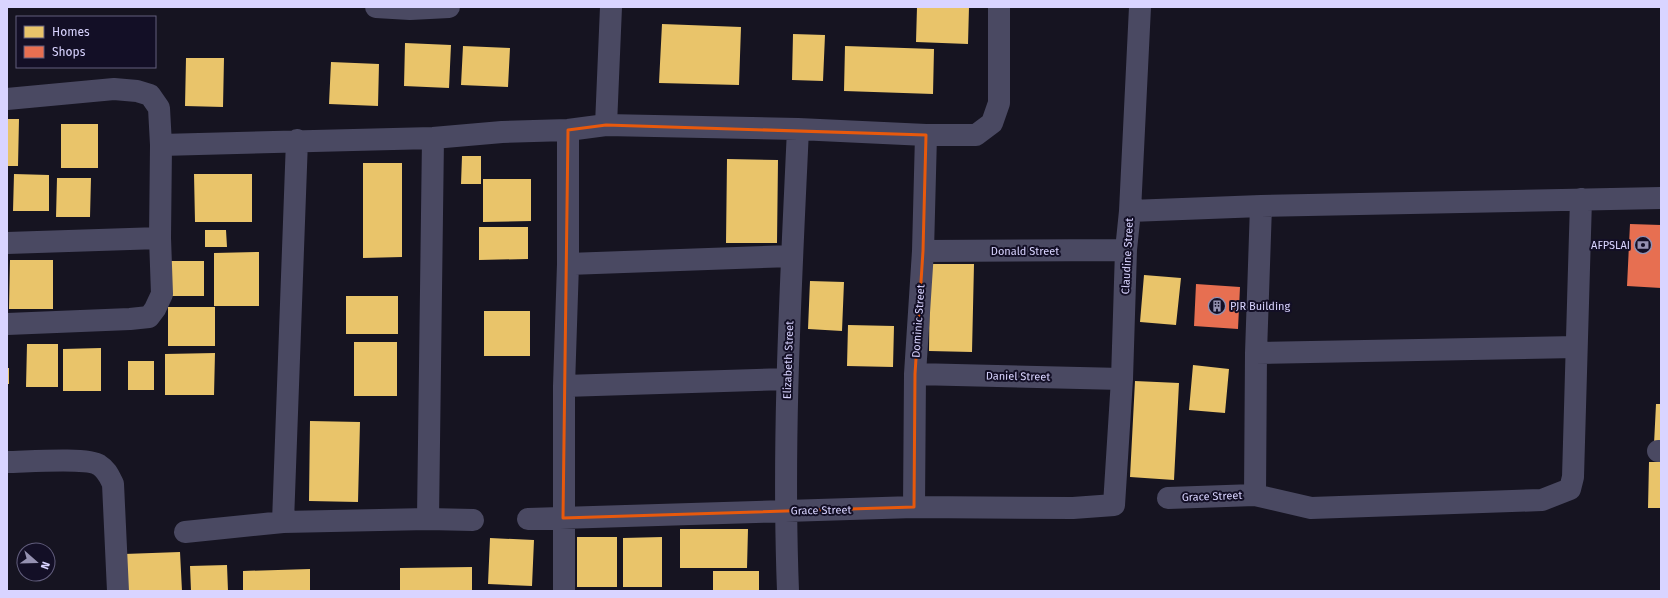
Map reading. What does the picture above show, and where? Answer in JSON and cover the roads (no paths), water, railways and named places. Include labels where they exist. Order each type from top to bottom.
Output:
[{"type":"street","points":[[376,7],[410,9],[449,7]]},
{"type":"street","points":[[606,125],[610,7]]},
{"type":"street","points":[[161,144],[433,138],[502,132],[568,130],[606,125],[798,129],[926,135],[976,135],[992,123],[999,104],[999,7]]},
{"type":"street","name":"Claudine Street","points":[[1114,504],[1122,379],[1126,250],[1130,211],[1140,7]]},
{"type":"street","points":[[7,99],[114,89],[150,95],[159,108],[161,144],[160,238],[162,294],[149,316],[130,319],[7,324]]},
{"type":"street","name":"Elizabeth Street","points":[[788,591],[785,510],[787,379],[798,129]]},
{"type":"street","points":[[564,591],[564,386],[568,264],[568,130]]},
{"type":"street","name":"Dominic Street","points":[[914,507],[915,374],[923,251],[926,135]]},
{"type":"street","points":[[428,519],[433,138]]},
{"type":"street","points":[[283,522],[297,140]]},
{"type":"street","points":[[1130,211],[1261,206],[1661,198]]},
{"type":"street","points":[[1256,353],[1576,347],[1581,199]]},
{"type":"street","points":[[1256,495],[1256,353],[1261,206]]},
{"type":"street","points":[[7,243],[160,238]]},
{"type":"street","name":"Donald Street","points":[[923,251],[1126,250]]},
{"type":"street","points":[[568,264],[792,256]]},
{"type":"street","name":"Grace Street","points":[[1168,498],[1256,495],[1311,508],[1542,500],[1570,490],[1573,476],[1576,347]]},
{"type":"street","name":"Daniel Street","points":[[915,374],[1122,379]]},
{"type":"street","points":[[564,386],[787,379]]},
{"type":"street","points":[[7,462],[82,461],[98,463],[107,471],[112,484],[118,591]]},
{"type":"street","name":"Grace Street","points":[[528,519],[914,507],[1073,508],[1114,504]]},
{"type":"street","points":[[185,532],[283,522],[428,519],[473,520]]},
{"type":"place","name":"AFPSLAI","points":[[1643,245]]},
{"type":"place","name":"PJR Building","points":[[1217,306]]}]
